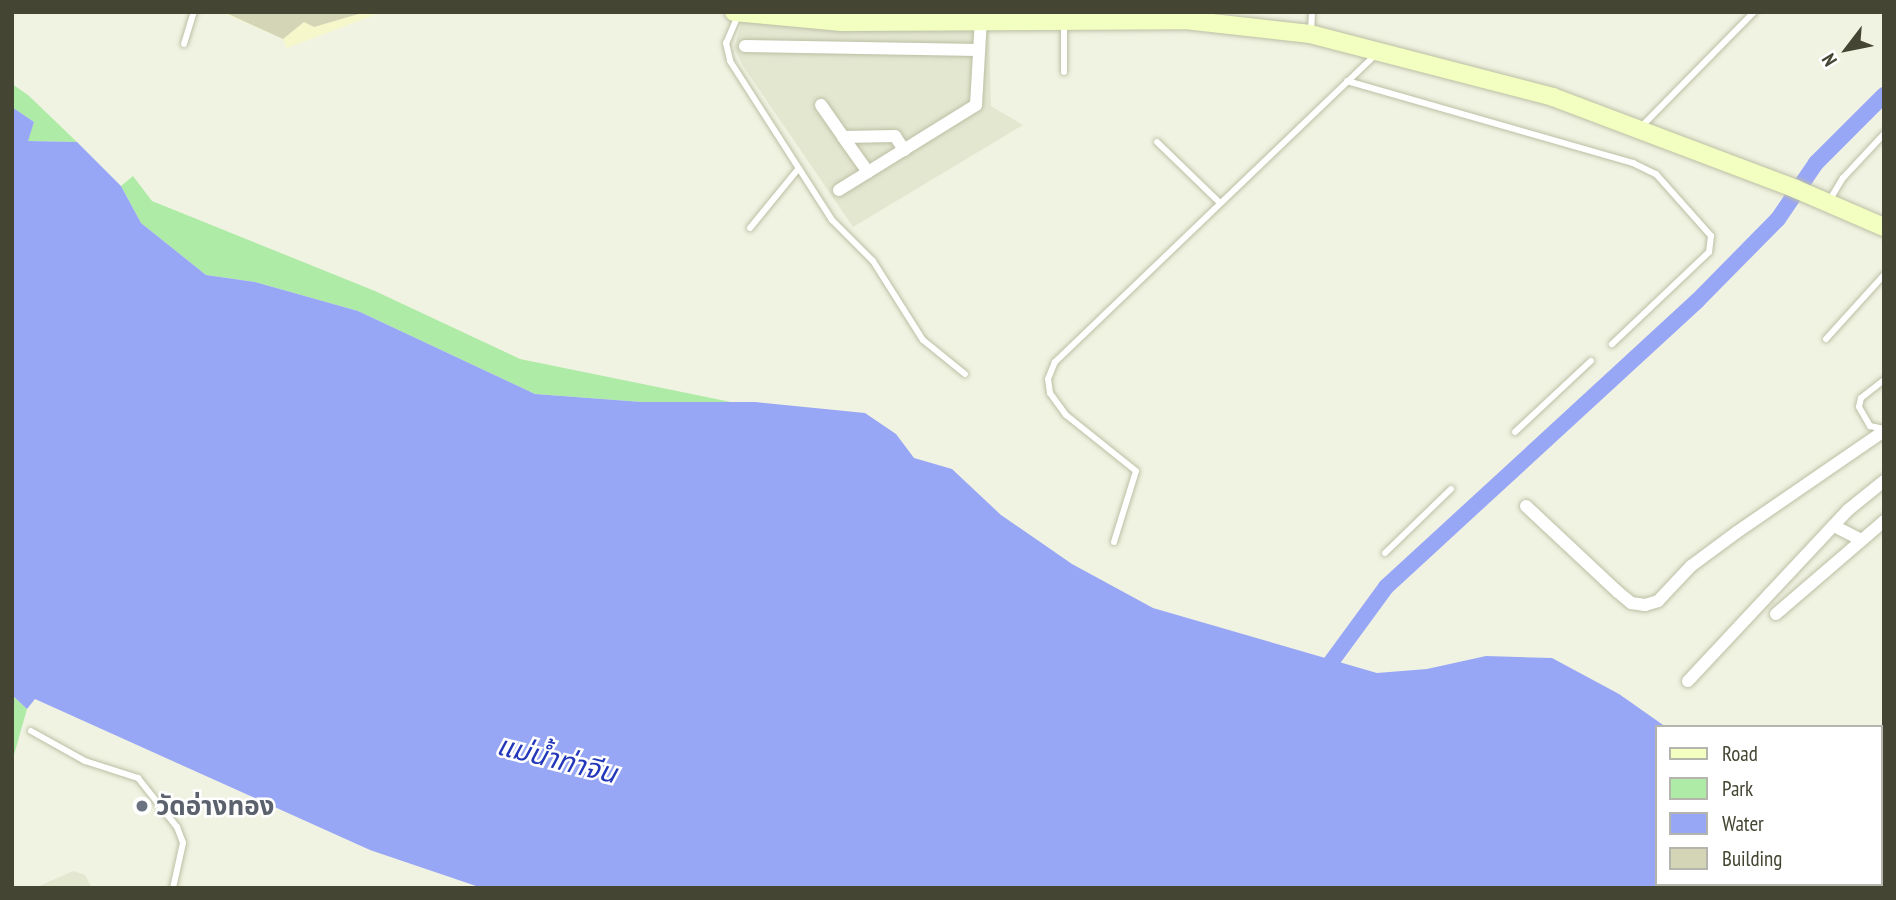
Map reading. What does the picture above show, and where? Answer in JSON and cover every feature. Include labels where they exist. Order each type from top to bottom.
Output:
[{"type":"main road","points":[[736,13],[842,22],[978,17],[1185,16],[1208,17],[1310,34],[1553,97],[1802,191],[1884,227]]},
{"type":"street","points":[[839,190],[976,105],[978,17]]},
{"type":"street","points":[[745,46],[979,50]]},
{"type":"street","points":[[821,106],[868,172]]},
{"type":"street","points":[[843,137],[895,136],[904,150]]},
{"type":"street","points":[[1527,506],[1618,592],[1631,603],[1644,605],[1658,601],[1692,566],[1737,532],[1863,449],[1884,430]]},
{"type":"street","points":[[1688,681],[1834,526],[1884,481]]},
{"type":"street","points":[[1776,614],[1884,521]]},
{"type":"street","points":[[1834,526],[1862,540]]},
{"type":"lane","points":[[184,44],[194,12]]},
{"type":"lane","points":[[1310,34],[1312,12]]},
{"type":"lane","points":[[1640,128],[1754,12]]},
{"type":"lane","points":[[736,13],[726,43],[730,61],[832,220],[873,261],[923,340],[965,374]]},
{"type":"lane","points":[[1064,18],[1065,72]]},
{"type":"lane","points":[[1114,542],[1136,471],[1066,415],[1050,393],[1048,379],[1055,362],[1378,51]]},
{"type":"lane","points":[[1347,81],[1633,163],[1656,174],[1711,236],[1709,252],[1612,344]]},
{"type":"lane","points":[[1828,203],[1843,178],[1884,134]]},
{"type":"lane","points":[[1157,142],[1219,202]]},
{"type":"lane","points":[[750,228],[799,168]]},
{"type":"lane","points":[[1826,339],[1884,275]]},
{"type":"lane","points":[[1515,432],[1591,361]]},
{"type":"lane","points":[[1884,380],[1861,398],[1859,407],[1870,426],[1884,430]]},
{"type":"lane","points":[[1385,553],[1451,489]]},
{"type":"lane","points":[[31,731],[85,761],[138,778],[177,827],[183,843],[173,888]]},
{"type":"shaded area","points":[[221,12],[382,12],[287,48],[283,39]]},
{"type":"shaded area","points":[[742,22],[989,31],[991,106],[1023,125],[853,227],[743,66],[734,48]]},
{"type":"shaded area","points":[[73,871],[85,875],[92,888],[35,888]]},
{"type":"green space","points":[[12,84],[28,95],[77,142],[27,141],[34,122],[12,107]]},
{"type":"green space","points":[[133,176],[152,201],[375,291],[520,359],[731,402],[642,402],[535,394],[358,311],[255,282],[206,275],[141,223],[121,186]]},
{"type":"green space","points":[[12,695],[27,709],[12,762]]},
{"type":"water","name":"แม่น้ำท่าจีน","points":[[12,107],[34,122],[28,141],[77,142],[121,186],[141,223],[206,275],[255,282],[358,311],[535,394],[642,402],[755,402],[865,413],[896,434],[914,458],[952,469],[1001,515],[1072,564],[1153,608],[1377,673],[1427,669],[1486,656],[1552,658],[1619,694],[1663,725],[1654,725],[1654,886],[1882,886],[1882,881],[1884,888],[482,888],[370,850],[35,699],[27,709],[12,695]]},
{"type":"building","points":[[224,12],[362,13],[314,27],[304,22],[283,39]]},
{"type":"waterway","points":[[1318,680],[1386,587],[1698,300],[1778,219],[1816,163],[1884,95]]},
{"type":"place","name":"วัดอ่างทอง","points":[[142,806]]}]
